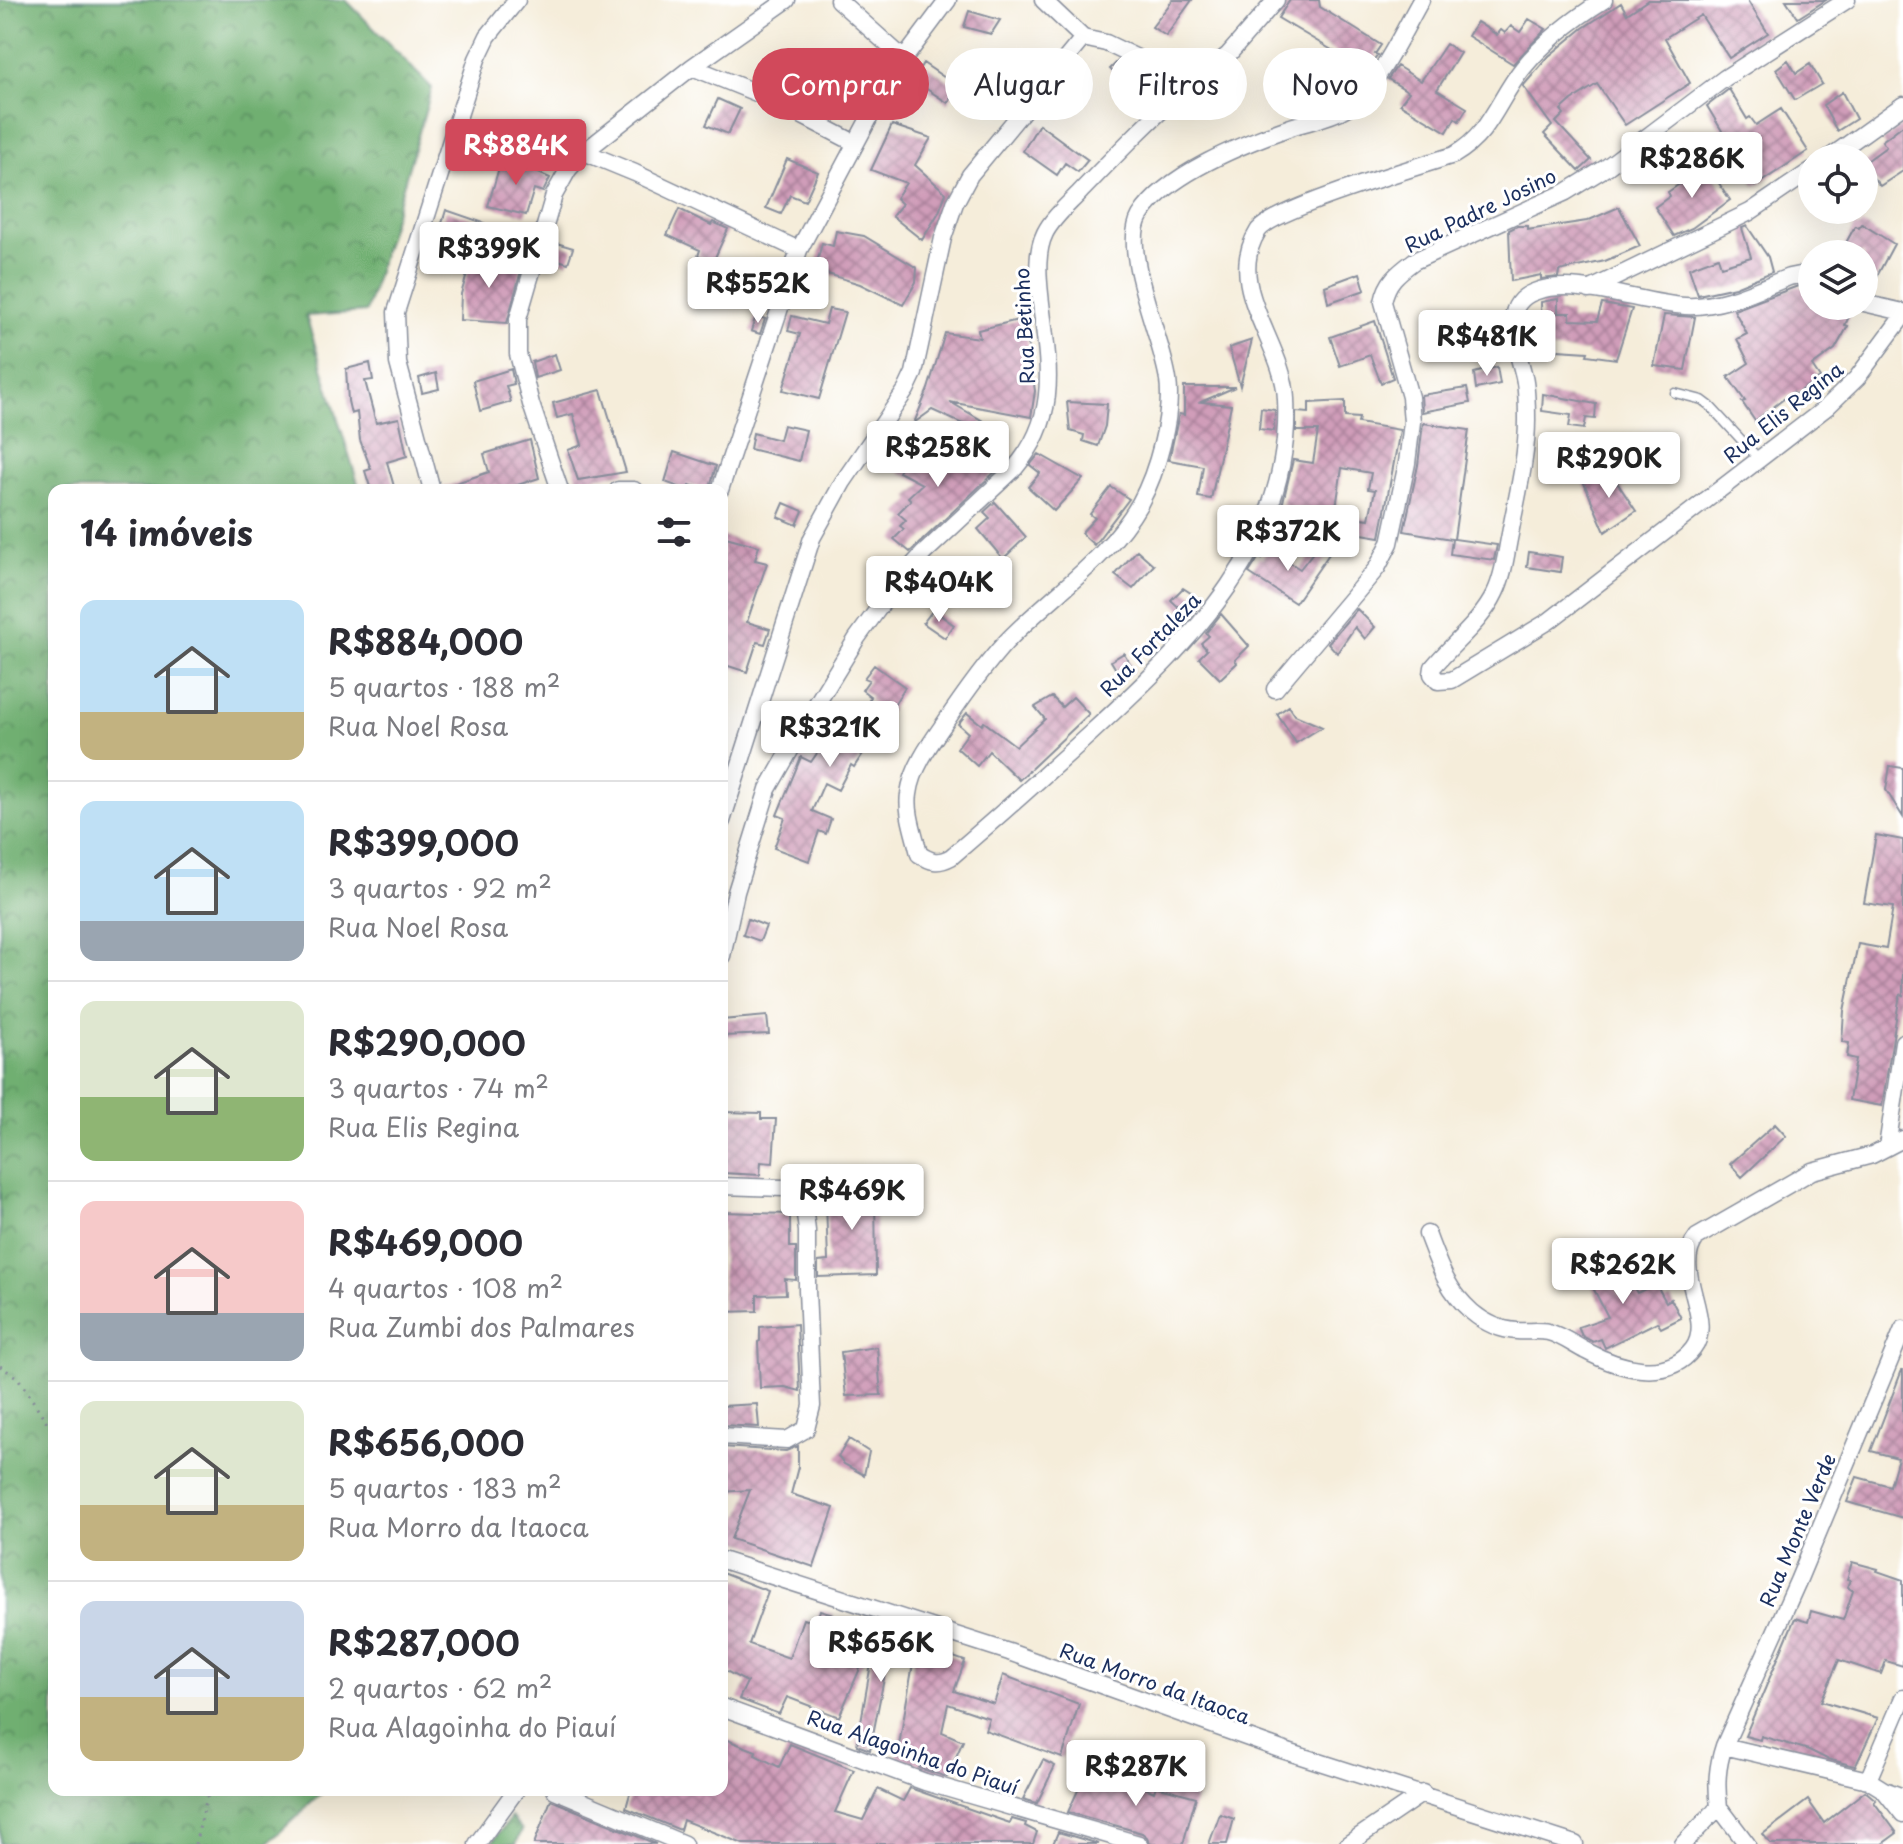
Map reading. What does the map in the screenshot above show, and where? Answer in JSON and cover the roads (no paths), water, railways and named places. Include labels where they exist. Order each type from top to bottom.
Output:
[{"type":"street","points":[[430,484],[398,363],[396,312],[477,59],[488,36],[517,0]]},
{"type":"street","points":[[558,484],[518,354],[518,319],[554,195],[568,170],[584,152],[692,67],[787,0]]},
{"type":"street","points":[[838,0],[892,48]]},
{"type":"street","points":[[912,48],[948,0]]},
{"type":"street","points":[[1043,0],[1083,38],[1116,48]]},
{"type":"street","name":"Rua Betinho","points":[[1234,48],[1276,0]]},
{"type":"street","name":"Rua Fortaleza","points":[[1421,0],[1363,94],[1347,108],[1334,115],[1288,128],[1199,166],[1168,186],[1138,219],[1134,234],[1135,261],[1169,383],[1162,446],[1146,491],[1110,547],[1006,643],[969,687],[935,736],[915,773],[909,795],[919,854],[928,861],[941,862],[951,857],[1133,694],[1199,627],[1247,561],[1266,522],[1281,465],[1286,422],[1286,394],[1249,288],[1247,265],[1251,243],[1261,227],[1287,211],[1454,155],[1470,146],[1485,129],[1522,69],[1550,40],[1604,0]]},
{"type":"street","name":"Rua Padre Josino","points":[[1275,689],[1377,568],[1390,543],[1407,463],[1412,422],[1410,397],[1383,302],[1385,288],[1394,276],[1414,261],[1566,192],[1607,167],[1725,78],[1847,0]]},
{"type":"street","points":[[728,802],[812,538],[843,482],[914,373],[943,238],[955,203],[970,175],[1083,38]]},
{"type":"street","points":[[692,67],[785,106],[855,143]]},
{"type":"street","points":[[1849,144],[1903,105]]},
{"type":"street","points":[[722,484],[799,250],[868,120]]},
{"type":"street","name":"Rua Betinho","points":[[728,929],[768,789],[857,638],[899,580],[1015,468],[1039,432],[1049,379],[1038,274],[1044,234],[1089,183],[1154,120]]},
{"type":"street","points":[[584,152],[799,250]]},
{"type":"street","points":[[1589,290],[1750,212],[1798,179]]},
{"type":"street","points":[[1589,290],[1659,303],[1713,305],[1798,275]]},
{"type":"street","name":"Rua Elis Regina","points":[[1589,290],[1557,288],[1536,291],[1521,299],[1515,307],[1512,319],[1525,380],[1527,421],[1523,471],[1504,569],[1486,607],[1433,667],[1432,674],[1438,681],[1452,680],[1549,621],[1827,407],[1857,378],[1903,314]]},
{"type":"street","points":[[1878,307],[1903,314]]},
{"type":"street","points":[[1887,1147],[1903,1042]]},
{"type":"street","points":[[1427,1234],[1444,1279],[1459,1299],[1493,1326],[1516,1331],[1549,1332],[1618,1365],[1646,1370],[1668,1367],[1683,1360],[1694,1348],[1699,1334],[1687,1264],[1691,1244],[1697,1237],[1812,1171],[1863,1158],[1903,1139]]},
{"type":"street","points":[[728,1186],[784,1188],[794,1190],[803,1198],[807,1231],[812,1406],[806,1429],[787,1440],[728,1436]]},
{"type":"street","name":"Rua Monte Verde","points":[[1719,1807],[1717,1766],[1724,1746],[1798,1581],[1903,1329]]},
{"type":"street","name":"Rua Morro da Itaoca","points":[[728,1562],[1009,1652],[1282,1750],[1575,1844]]},
{"type":"street","points":[[1868,1780],[1903,1698]]},
{"type":"street","name":"Rua Alagoinha do Piauí","points":[[728,1709],[925,1782],[1139,1844]]},
{"type":"street","points":[[1724,1746],[1868,1780],[1903,1797]]},
{"type":"street","points":[[1884,1790],[1903,1814]]},
{"type":"street","points":[[1348,1844],[1423,1793]]},
{"type":"street","points":[[477,1844],[512,1796]]},
{"type":"street","points":[[569,1796],[684,1844]]},
{"type":"street","points":[[1683,1844],[1719,1807],[1747,1844]]},
{"type":"lane","points":[[1675,393],[1702,400],[1710,406],[1759,459]]}]
